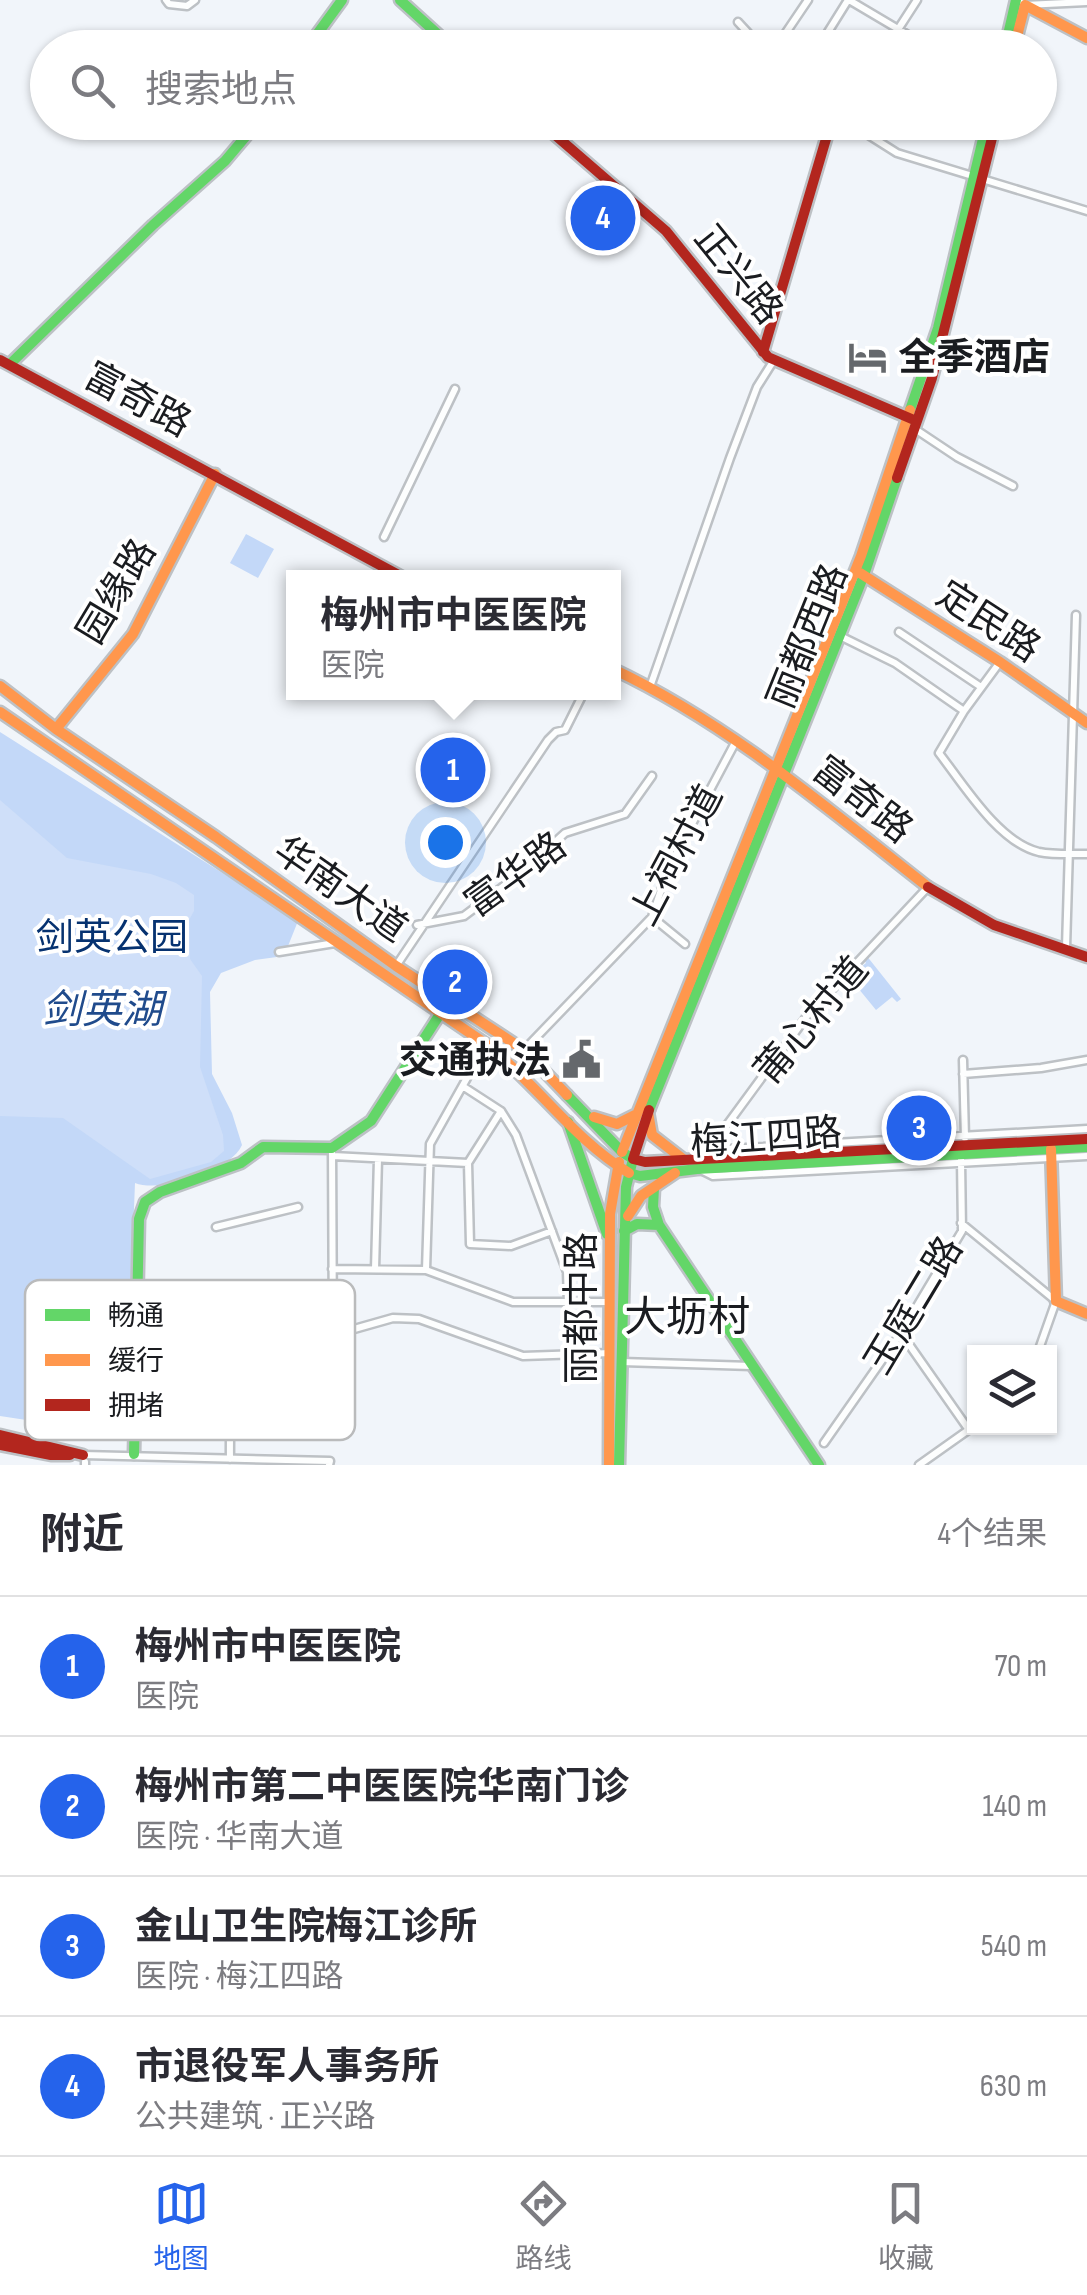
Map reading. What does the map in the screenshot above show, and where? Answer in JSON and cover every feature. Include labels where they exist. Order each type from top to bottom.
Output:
[{"type":"main road","points":[[320,30],[342,0]]},
{"type":"main road","points":[[400,0],[434,30]]},
{"type":"main road","points":[[1018,1],[1087,38]]},
{"type":"main road","points":[[1010,30],[1018,1]]},
{"type":"main road","points":[[1016,30],[1018,1]]},
{"type":"main road","points":[[5,362],[225,161],[243,140]]},
{"type":"main road","name":"正兴路","points":[[561,140],[666,231],[774,360],[914,422]]},
{"type":"main road","points":[[764,352],[826,140]]},
{"type":"main road","name":"丽都西路","points":[[628,1155],[779,772],[840,636],[946,330],[985,140]]},
{"type":"main road","name":"丽都西路","points":[[979,178],[991,140]]},
{"type":"main road","name":"富奇路","points":[[5,362],[389,570]]},
{"type":"main road","name":"园缘路","points":[[56,730],[132,634],[215,474]]},
{"type":"main road","name":"丽都西路","points":[[628,1155],[635,1115],[860,573]]},
{"type":"main road","name":"定民路","points":[[860,573],[1087,723]]},
{"type":"main road","name":"富奇路","points":[[621,673],[650,686],[736,741],[928,887],[994,924],[1087,957]]},
{"type":"main road","name":"华南大道","points":[[0,686],[56,730],[524,1050],[628,1155]]},
{"type":"main road","name":"华南大道","points":[[0,712],[486,1044],[518,1068],[604,1158],[629,1173]]},
{"type":"main road","points":[[351,954],[359,939]]},
{"type":"main road","points":[[138,1280],[139,1219],[145,1202],[160,1192],[242,1163],[263,1147],[333,1152],[371,1121],[440,1014]]},
{"type":"main road","points":[[584,1110],[617,1124],[635,1115]]},
{"type":"main road","points":[[648,1112],[652,1135],[683,1159]]},
{"type":"main road","points":[[566,1116],[609,1240]]},
{"type":"main road","name":"梅江四路","points":[[629,1173],[675,1174],[702,1159],[1087,1139]]},
{"type":"main road","name":"梅江四路","points":[[628,1155],[644,1162],[1087,1147]]},
{"type":"main road","points":[[1052,1149],[1056,1302],[1087,1314]]},
{"type":"main road","name":"丽都中路","points":[[609,1465],[609,1240],[618,1167],[628,1155]]},
{"type":"main road","name":"丽都中路","points":[[619,1465],[628,1155]]},
{"type":"main road","points":[[624,1232],[633,1204],[675,1174]]},
{"type":"main road","points":[[654,1188],[652,1207],[659,1225],[819,1465]]},
{"type":"main road","points":[[624,1232],[637,1224],[659,1225]]},
{"type":"main road","points":[[0,1435],[51,1455]]},
{"type":"main road","points":[[134,1440],[134,1454]]},
{"type":"main road","points":[[0,1445],[84,1461]]},
{"type":"street","points":[[166,0],[169,4],[187,6],[195,0]]},
{"type":"street","points":[[789,30],[808,0]]},
{"type":"street","points":[[829,30],[848,0],[898,30],[917,0]]},
{"type":"street","points":[[1018,1],[1087,2]]},
{"type":"street","points":[[738,22],[745,30]]},
{"type":"street","points":[[876,140],[897,154],[1087,211]]},
{"type":"street","points":[[650,686],[757,387],[774,360]]},
{"type":"street","points":[[384,538],[455,389]]},
{"type":"street","points":[[914,422],[957,457],[1013,486]]},
{"type":"street","points":[[1066,948],[1076,615]]},
{"type":"street","points":[[899,632],[982,687]]},
{"type":"street","points":[[840,636],[894,663],[964,711]]},
{"type":"street","points":[[1000,662],[938,754],[988,816],[1008,834],[1036,852],[1087,854]]},
{"type":"street","points":[[396,966],[548,740],[565,730],[580,700]]},
{"type":"street","name":"上祠村道","points":[[524,1050],[652,917],[668,869],[736,741]]},
{"type":"street","name":"富华路","points":[[417,926],[464,916],[522,873],[566,833],[624,814],[652,776]]},
{"type":"street","name":"莆心村道","points":[[702,1159],[807,1016],[928,887]]},
{"type":"street","points":[[652,917],[686,944]]},
{"type":"street","points":[[279,952],[335,944]]},
{"type":"street","points":[[426,1270],[430,1144],[486,1044]]},
{"type":"street","name":"玉庭二路","points":[[824,1443],[901,1333],[962,1231],[963,1060]]},
{"type":"street","points":[[963,1074],[1087,1060]]},
{"type":"street","points":[[464,1087],[501,1111],[516,1135],[568,1272],[568,1302]]},
{"type":"street","points":[[501,1111],[468,1163],[470,1244],[512,1246],[552,1230]]},
{"type":"street","points":[[1087,1129],[702,1159],[713,1176],[1087,1156]]},
{"type":"street","points":[[332,1280],[333,1152],[378,1160],[468,1163]]},
{"type":"street","points":[[376,1270],[378,1160]]},
{"type":"street","points":[[216,1227],[298,1206]]},
{"type":"street","points":[[962,1223],[1056,1302],[1041,1345]]},
{"type":"street","points":[[332,1269],[426,1270],[512,1302],[612,1302]]},
{"type":"street","points":[[355,1331],[393,1318],[419,1319],[523,1356],[611,1353]]},
{"type":"street","points":[[901,1333],[967,1421]]},
{"type":"street","points":[[620,1362],[751,1366]]},
{"type":"street","points":[[920,1465],[967,1432]]},
{"type":"street","points":[[229,1440],[230,1459]]},
{"type":"street","points":[[84,1461],[134,1454],[330,1461],[330,1465]]},
{"type":"green space","points":[[246,534],[274,549],[258,578],[230,563]]},
{"type":"green space","name":"剑英公园","points":[[0,732],[298,921],[284,956],[255,960],[221,973],[210,992],[212,1074],[232,1113],[242,1145],[224,1164],[194,1178],[161,1185],[135,1183],[131,1280],[25,1280],[25,1420],[0,1416]]},
{"type":"green space","points":[[866,955],[901,999],[897,1002],[892,997],[876,1010],[849,977],[866,963]]},
{"type":"water","name":"剑英湖","points":[[0,800],[67,858],[151,874],[194,895],[194,911],[189,920],[190,959],[202,976],[200,1067],[223,1135],[224,1151],[211,1162],[150,1179],[63,1118],[0,1116]]},
{"type":"traffic: fast","points":[[320,30],[342,0]]},
{"type":"traffic: fast","points":[[400,0],[433,30]]},
{"type":"traffic: fast","points":[[1009,30],[1016,0]]},
{"type":"traffic: fast","points":[[10,364],[243,140]]},
{"type":"traffic: fast","points":[[910,410],[938,328],[983,140]]},
{"type":"traffic: fast","points":[[649,1110],[864,575],[897,478]]},
{"type":"traffic: fast","points":[[138,1280],[139,1219],[145,1202],[160,1192],[241,1163],[263,1147],[332,1148],[371,1121],[440,1014]]},
{"type":"traffic: fast","points":[[567,1095],[633,1159],[626,1187],[619,1465]]},
{"type":"traffic: fast","points":[[568,1122],[607,1234]]},
{"type":"traffic: fast","points":[[629,1173],[640,1176],[697,1169],[1087,1147]]},
{"type":"traffic: fast","points":[[654,1188],[653,1207],[659,1225],[819,1465]]},
{"type":"traffic: fast","points":[[624,1231],[637,1224],[659,1225]]},
{"type":"traffic: fast","points":[[134,1440],[134,1454]]},
{"type":"traffic: slow","points":[[1019,30],[1025,5],[1087,38]]},
{"type":"traffic: slow","points":[[622,1152],[861,556],[910,410]]},
{"type":"traffic: slow","points":[[56,729],[133,634],[215,474]]},
{"type":"traffic: slow","points":[[860,573],[1087,723]]},
{"type":"traffic: slow","points":[[621,673],[737,741],[928,887]]},
{"type":"traffic: slow","points":[[0,686],[396,966],[524,1050],[567,1095]]},
{"type":"traffic: slow","points":[[0,712],[486,1044],[590,1144],[629,1173]]},
{"type":"traffic: slow","points":[[648,1112],[652,1135],[683,1159]]},
{"type":"traffic: slow","points":[[594,1117],[617,1124],[635,1115]]},
{"type":"traffic: slow","points":[[1051,1149],[1056,1301],[1087,1314]]},
{"type":"traffic: slow","points":[[609,1465],[610,1214],[619,1162]]},
{"type":"traffic: slow","points":[[628,1216],[641,1196],[675,1173]]},
{"type":"traffic: jam","points":[[561,140],[666,231],[768,357],[914,420]]},
{"type":"traffic: jam","points":[[763,352],[826,140]]},
{"type":"traffic: jam","points":[[897,478],[932,378],[992,140]]},
{"type":"traffic: jam","points":[[0,360],[389,570]]},
{"type":"traffic: jam","points":[[928,887],[994,925],[1087,957]]},
{"type":"traffic: jam","points":[[649,1110],[633,1159],[645,1162],[1087,1139]]},
{"type":"traffic: jam","points":[[0,1435],[83,1455]]},
{"type":"traffic: jam","points":[[0,1445],[70,1455]]},
{"type":"place","name":"市退役军人事务所","points":[[603,218]]},
{"type":"place","name":"全季酒店","points":[[868,357]]},
{"type":"place","name":"梅州市中医医院","points":[[453,770]]},
{"type":"place","name":"梅州市第二中医医院华南门诊","points":[[455,982]]},
{"type":"place","name":"交通执法","points":[[581,1060]]},
{"type":"place","name":"金山卫生院梅江诊所","points":[[919,1128]]},
{"type":"district","name":"大坜村","points":[[687,1316]]}]
